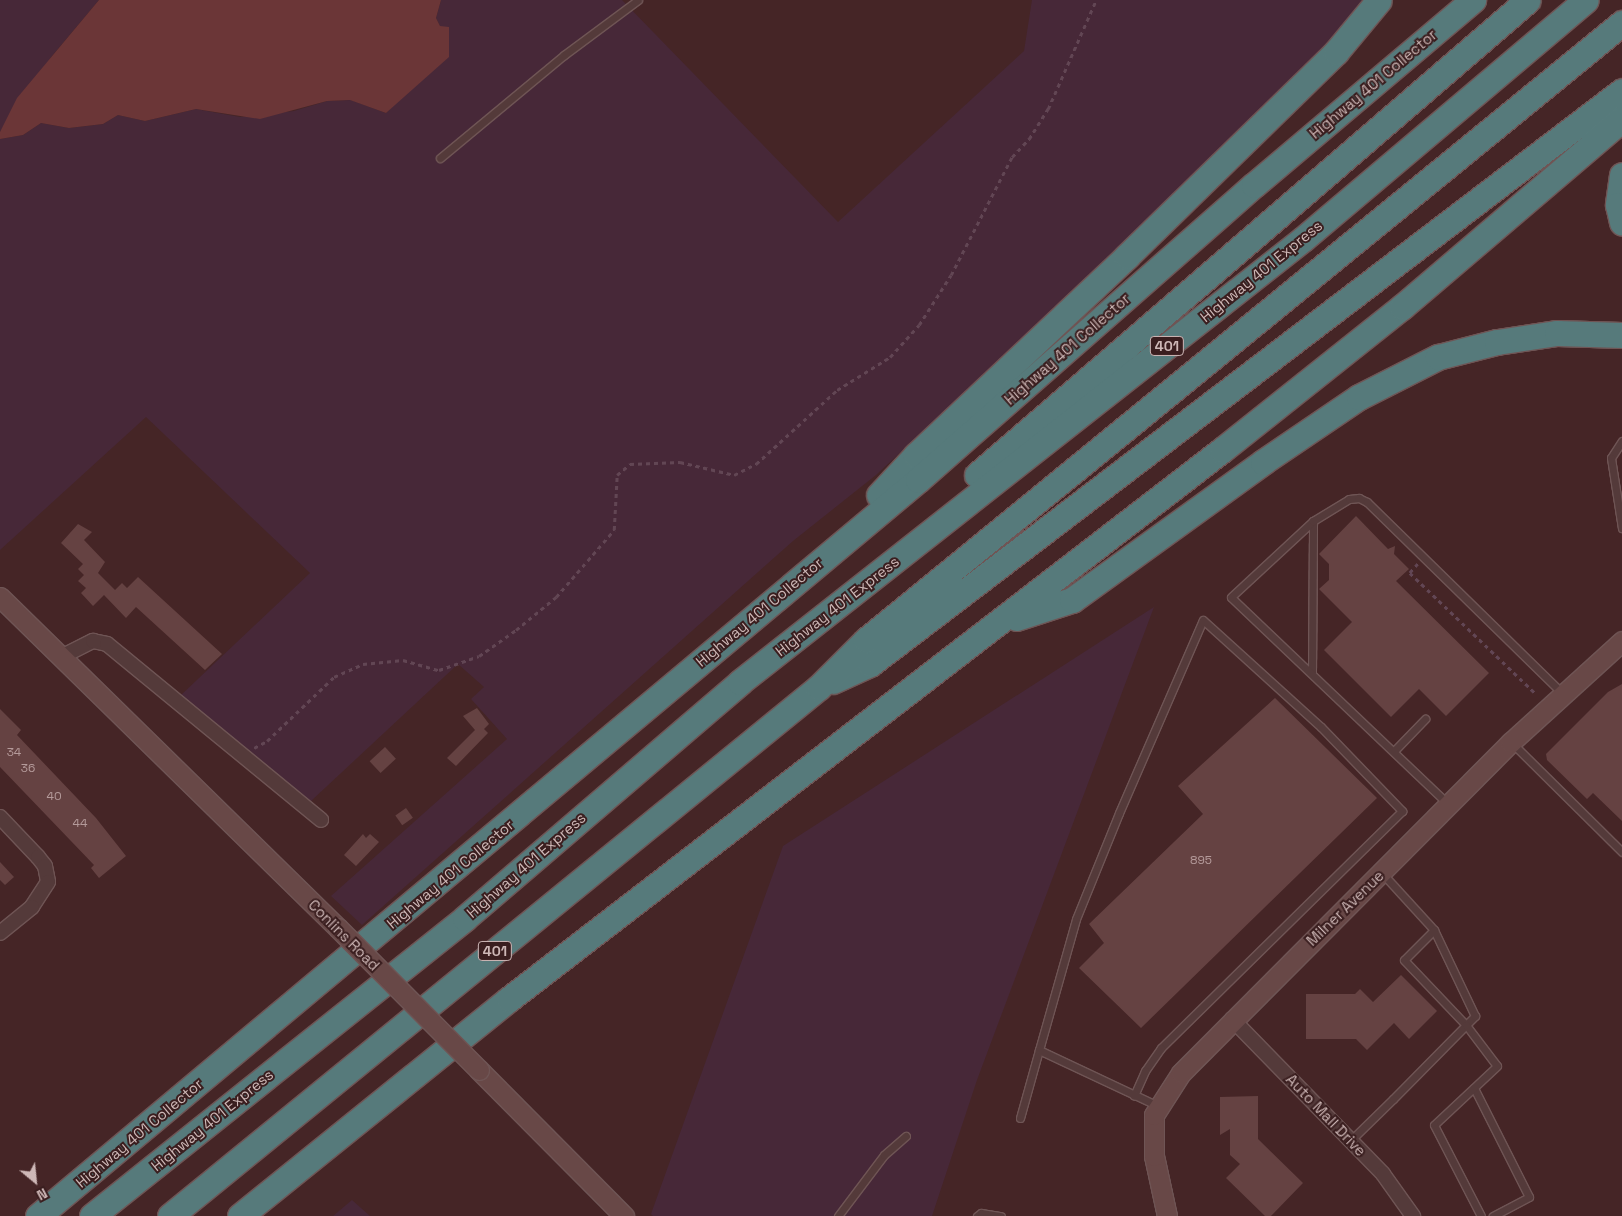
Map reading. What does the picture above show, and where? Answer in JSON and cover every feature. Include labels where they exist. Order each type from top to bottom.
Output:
[{"type":"highway","points":[[822,558],[916,455],[1127,256],[1329,59],[1380,0]]},
{"type":"highway","name":"Highway 401 Collector","points":[[38,1216],[419,900],[822,558],[918,480],[1254,185],[1473,0]]},
{"type":"highway","points":[[740,682],[1528,0]]},
{"type":"highway","name":"Highway 401 Express","points":[[92,1216],[465,918],[740,682],[1303,239],[1586,0]]},
{"type":"highway","name":"401","points":[[170,1216],[819,687],[866,640],[1622,22]]},
{"type":"highway","points":[[819,687],[870,664],[1622,91]]},
{"type":"highway","points":[[240,1216],[509,999],[1000,623],[1402,307],[1622,119]]},
{"type":"highway","points":[[1622,175],[1618,205],[1622,224]]},
{"type":"highway","points":[[1000,623],[1072,600],[1351,403],[1438,357],[1497,342],[1557,333],[1622,335]]},
{"type":"street","name":"Conlins Road","points":[[0,597],[338,928],[624,1216]]},
{"type":"street","points":[[61,657],[93,641],[107,644],[321,820]]},
{"type":"street","name":"Milner Avenue","points":[[1167,1216],[1154,1156],[1154,1115],[1158,1106],[1181,1073],[1232,1019],[1382,873],[1511,742],[1562,693],[1622,641]]},
{"type":"street","points":[[0,817],[45,866],[48,882],[32,907],[0,932]]},
{"type":"street","name":"Auto Mall Drive","points":[[1232,1019],[1383,1174],[1413,1216]]},
{"type":"lane","points":[[440,158],[564,55],[638,0]]},
{"type":"lane","points":[[1622,440],[1611,458],[1620,503],[1622,528]]},
{"type":"lane","points":[[1449,804],[1231,597],[1313,521],[1349,499],[1359,498],[1424,557],[1562,693]]},
{"type":"lane","points":[[1312,673],[1313,521]]},
{"type":"lane","points":[[1020,1118],[1076,920],[1119,813],[1203,620],[1321,727],[1402,811],[1161,1048],[1145,1071],[1134,1096]]},
{"type":"lane","points":[[1394,751],[1425,719]]},
{"type":"lane","points":[[1511,742],[1622,852]]},
{"type":"lane","points":[[1350,1141],[1475,1016],[1434,930],[1382,873]]},
{"type":"lane","points":[[1434,930],[1404,960],[1466,1025],[1497,1066],[1434,1125],[1481,1216]]},
{"type":"lane","points":[[1039,1050],[1158,1106]]},
{"type":"lane","points":[[1474,1088],[1529,1197],[1493,1216]]},
{"type":"lane","points":[[838,1216],[884,1155],[906,1136]]},
{"type":"lane","points":[[977,1216],[981,1213],[1001,1216]]},
{"type":"path","points":[[241,756],[267,741],[334,677],[363,664],[403,660],[439,670],[479,656],[516,630],[556,597],[614,530],[613,499],[617,475],[630,464],[680,462],[734,475],[756,464],[837,390],[890,357],[919,325],[951,274],[1012,157],[1029,139],[1048,109],[1096,0]]},
{"type":"path","points":[[1424,557],[1410,573],[1536,694]]},
{"type":"shaded area","points":[[0,0],[99,0],[52,56],[0,132]]},
{"type":"shaded area","points":[[99,0],[441,0],[436,18],[440,26],[449,27],[449,57],[386,113],[350,100],[327,101],[260,119],[196,109],[145,121],[118,115],[103,124],[69,128],[41,123],[23,135],[0,139],[0,132],[17,98]]},
{"type":"shaded area","points":[[441,0],[622,0],[838,222],[1024,51],[1032,0],[1364,0],[1330,42],[1107,261],[876,475],[793,541],[362,925],[331,896],[507,739],[471,699],[484,687],[458,664],[311,801],[264,769],[180,696],[310,573],[146,417],[0,550],[0,139],[23,135],[41,123],[69,128],[103,124],[118,115],[145,121],[196,109],[240,117],[294,111],[327,101],[351,100],[386,113],[407,92],[440,26],[436,18]]},
{"type":"shaded area","points":[[1154,607],[977,1080],[932,1216],[653,1216],[651,1214],[783,846]]},
{"type":"shaded area","points":[[352,1200],[370,1216],[333,1216]]},
{"type":"building","points":[[1356,516],[1388,549],[1395,546],[1394,554],[1409,569],[1396,581],[1489,673],[1446,716],[1419,689],[1391,717],[1324,650],[1352,622],[1319,589],[1329,580],[1329,564],[1319,554]]},
{"type":"building","points":[[78,524],[92,532],[84,540],[105,562],[98,573],[115,590],[122,583],[127,588],[138,577],[222,654],[205,670],[136,607],[126,618],[104,595],[93,606],[81,593],[86,588],[78,581],[84,575],[78,569],[83,564],[61,543]]},
{"type":"building","points":[[1622,684],[1622,821],[1593,793],[1587,799],[1547,760],[1546,754],[1608,692]]},
{"type":"building","points":[[1275,698],[1377,798],[1141,1028],[1079,968],[1104,943],[1089,924],[1203,814],[1178,786]]},
{"type":"building","points":[[477,708],[489,724],[484,729],[488,733],[456,766],[447,758],[475,730],[463,716]]},
{"type":"building","points":[[0,709],[21,730],[17,735],[96,818],[126,856],[99,878],[91,868],[94,865],[0,767]]},
{"type":"building","points":[[385,747],[396,759],[381,773],[370,761]]},
{"type":"building","points":[[406,808],[413,818],[402,825],[395,815]]},
{"type":"building","points":[[363,834],[366,838],[370,834],[379,842],[356,866],[344,855]]},
{"type":"building","points":[[0,862],[14,877],[5,885],[0,880]]},
{"type":"building","points":[[1401,975],[1437,1011],[1409,1039],[1394,1023],[1367,1050],[1356,1039],[1306,1039],[1306,994],[1355,994],[1360,989],[1373,1002]]},
{"type":"building","points":[[1258,1096],[1258,1139],[1303,1183],[1271,1216],[1265,1216],[1226,1178],[1240,1164],[1230,1155],[1230,1129],[1220,1135],[1220,1097]]}]
